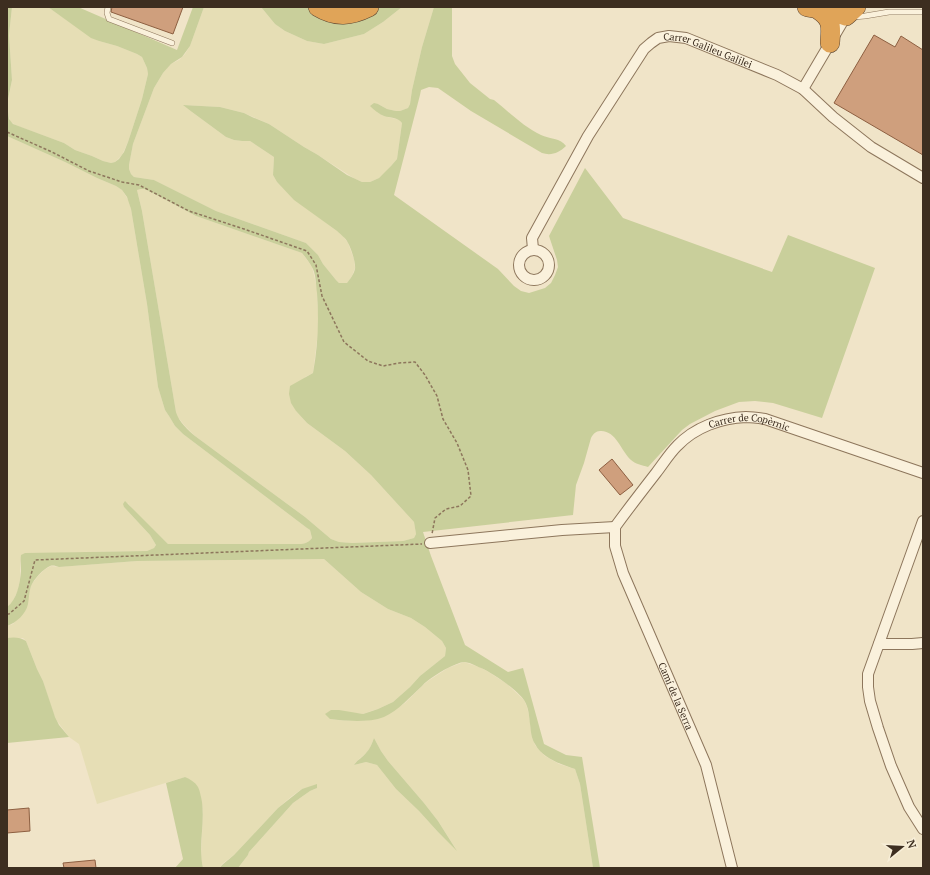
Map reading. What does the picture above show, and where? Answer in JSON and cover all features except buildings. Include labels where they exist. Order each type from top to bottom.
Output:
[{"type":"highway","points":[[318,7],[333,14],[348,15],[369,7]]},
{"type":"highway","points":[[812,8],[835,12],[851,12]]},
{"type":"highway","points":[[812,8],[827,16],[831,32],[830,43]]},
{"type":"street","points":[[803,89],[830,43],[851,12]]},
{"type":"street","name":"Carrer Galileu Galilei","points":[[533,249],[532,238],[588,136],[644,49],[658,38],[669,36],[686,38],[777,75],[803,89],[833,117],[871,147],[923,178]]},
{"type":"street","name":"Carrer de Copèrnic","points":[[615,527],[678,445],[703,427],[733,418],[748,417],[765,419],[923,473]]},
{"type":"street","points":[[923,521],[868,674],[870,701],[891,766],[909,807],[923,830]]},
{"type":"street","points":[[430,543],[562,530],[615,527]]},
{"type":"street","name":"Camí de la Serra","points":[[615,527],[616,546],[623,573],[706,765],[732,868]]},
{"type":"street","points":[[879,644],[923,643]]},
{"type":"lane","points":[[108,7],[107,13],[109,19],[172,43]]},
{"type":"lane","points":[[851,12],[858,17],[888,12],[923,12]]},
{"type":"path","points":[[7,132],[89,170],[122,182],[139,185],[189,211],[307,251],[316,265],[322,296],[344,342],[368,361],[383,366],[415,362],[425,374],[437,396],[443,419],[468,470],[471,496],[460,506],[446,509],[435,518],[430,543],[36,560],[24,601],[7,614]]},
{"type":"shaded area","points":[[12,7],[48,7],[91,37],[142,57],[148,74],[142,99],[128,142],[122,155],[115,162],[111,163],[103,161],[75,150],[64,143],[15,125],[10,121],[7,105],[12,80],[9,35]]},
{"type":"shaded area","points":[[204,7],[261,7],[275,24],[285,31],[307,41],[324,44],[364,34],[383,22],[402,7],[434,7],[422,47],[408,108],[396,111],[387,109],[378,104],[377,112],[384,116],[400,120],[402,123],[397,159],[379,178],[370,182],[362,182],[355,179],[269,124],[244,113],[220,107],[184,105],[226,137],[234,140],[250,141],[274,157],[273,175],[277,182],[294,199],[343,236],[348,243],[354,259],[355,268],[347,283],[339,283],[323,264],[318,255],[306,243],[216,211],[154,180],[134,177],[131,174],[129,165],[133,144],[154,88],[163,73],[171,64],[179,60],[185,54],[190,46]]},
{"type":"shaded area","points":[[7,136],[122,190],[129,201],[131,209],[147,304],[158,387],[165,410],[175,426],[183,434],[310,530],[312,538],[310,541],[304,544],[168,544],[133,510],[128,503],[124,507],[150,535],[156,545],[154,548],[147,551],[21,555],[18,590],[13,601],[7,607]]},
{"type":"shaded area","points":[[145,189],[196,216],[302,253],[312,267],[317,288],[318,332],[313,373],[305,377],[296,411],[307,423],[345,451],[371,475],[414,522],[416,534],[414,538],[403,541],[352,543],[339,542],[331,539],[305,517],[195,436],[177,416],[142,211],[137,190]]},
{"type":"shaded area","points":[[324,559],[361,592],[388,609],[411,618],[425,627],[442,641],[446,648],[445,656],[420,676],[393,702],[363,714],[354,713],[330,719],[362,721],[385,716],[405,703],[428,681],[448,668],[464,662],[487,671],[507,684],[524,700],[529,715],[532,738],[540,751],[545,756],[559,764],[575,769],[580,784],[593,868],[238,868],[249,852],[293,803],[317,788],[302,789],[292,796],[278,808],[234,855],[222,864],[220,868],[203,868],[201,858],[203,810],[200,794],[185,777],[97,804],[79,744],[69,737],[57,721],[43,681],[26,641],[23,638],[7,638],[7,626],[13,624],[26,609],[31,585],[44,570],[51,566],[59,567],[137,561]],"holes":[[[374,738],[381,751],[438,821],[456,849],[396,789],[377,765],[366,762],[354,765],[369,750]]]},
{"type":"green space","points":[[7,7],[12,7],[9,35],[12,80],[7,104]]},
{"type":"green space","points":[[48,7],[78,7],[177,50],[193,7],[204,7],[190,46],[182,57],[171,64],[163,73],[154,88],[133,144],[129,165],[131,174],[134,177],[154,180],[216,211],[306,243],[318,255],[323,264],[339,283],[347,283],[353,275],[355,269],[353,256],[345,238],[294,200],[277,182],[273,175],[274,157],[250,141],[234,140],[226,137],[183,105],[220,107],[244,113],[269,124],[347,175],[362,182],[370,182],[379,178],[397,159],[402,123],[396,119],[382,115],[370,106],[374,103],[396,111],[408,108],[422,47],[434,7],[452,7],[452,56],[455,64],[470,83],[529,128],[541,135],[561,141],[566,146],[555,153],[542,153],[471,111],[438,88],[429,87],[421,90],[394,195],[498,269],[514,286],[521,291],[529,293],[545,288],[551,283],[558,267],[549,236],[585,168],[623,218],[772,272],[788,235],[875,268],[822,418],[773,403],[755,401],[739,402],[715,411],[690,424],[682,430],[648,467],[631,460],[614,437],[606,432],[599,431],[591,438],[576,485],[573,515],[423,532],[465,645],[508,672],[523,668],[544,744],[566,755],[582,757],[600,868],[593,868],[580,784],[575,769],[547,757],[538,749],[532,737],[527,706],[524,700],[510,687],[486,670],[466,662],[461,662],[452,666],[428,680],[394,711],[378,719],[357,721],[330,719],[325,714],[331,710],[339,710],[363,714],[393,702],[420,676],[445,656],[446,648],[442,641],[425,627],[411,618],[388,609],[361,592],[324,559],[137,561],[59,567],[51,566],[47,567],[32,583],[27,608],[23,615],[14,623],[7,626],[7,607],[16,596],[20,581],[21,555],[25,553],[147,551],[154,548],[156,545],[150,535],[124,507],[123,504],[125,501],[168,544],[303,544],[310,541],[312,538],[310,530],[183,434],[175,426],[165,410],[158,387],[147,304],[131,209],[127,197],[122,190],[7,136],[7,105],[9,119],[13,124],[64,143],[75,150],[103,161],[111,163],[119,159],[128,142],[142,99],[148,74],[147,68],[142,57],[137,54],[91,38]],"holes":[[[145,189],[196,216],[302,253],[313,269],[315,275],[318,333],[313,373],[290,386],[289,394],[291,403],[307,423],[345,451],[371,475],[414,522],[416,534],[414,538],[403,541],[352,543],[339,542],[331,539],[305,517],[195,436],[181,422],[176,412],[142,211],[137,190]]]},
{"type":"green space","points":[[261,7],[402,7],[383,22],[364,34],[324,44],[307,41],[285,31],[275,24]]},
{"type":"green space","points":[[12,637],[26,641],[43,681],[55,717],[59,725],[69,737],[7,743],[7,638]]},
{"type":"green space","points":[[374,738],[388,761],[438,821],[457,851],[396,789],[377,765],[366,762],[354,765],[371,746]]},
{"type":"green space","points":[[185,777],[197,785],[201,798],[203,810],[201,852],[203,868],[175,868],[183,859],[166,783]]},
{"type":"green space","points":[[317,784],[317,788],[293,803],[249,852],[238,868],[220,868],[278,808],[302,789]]}]
